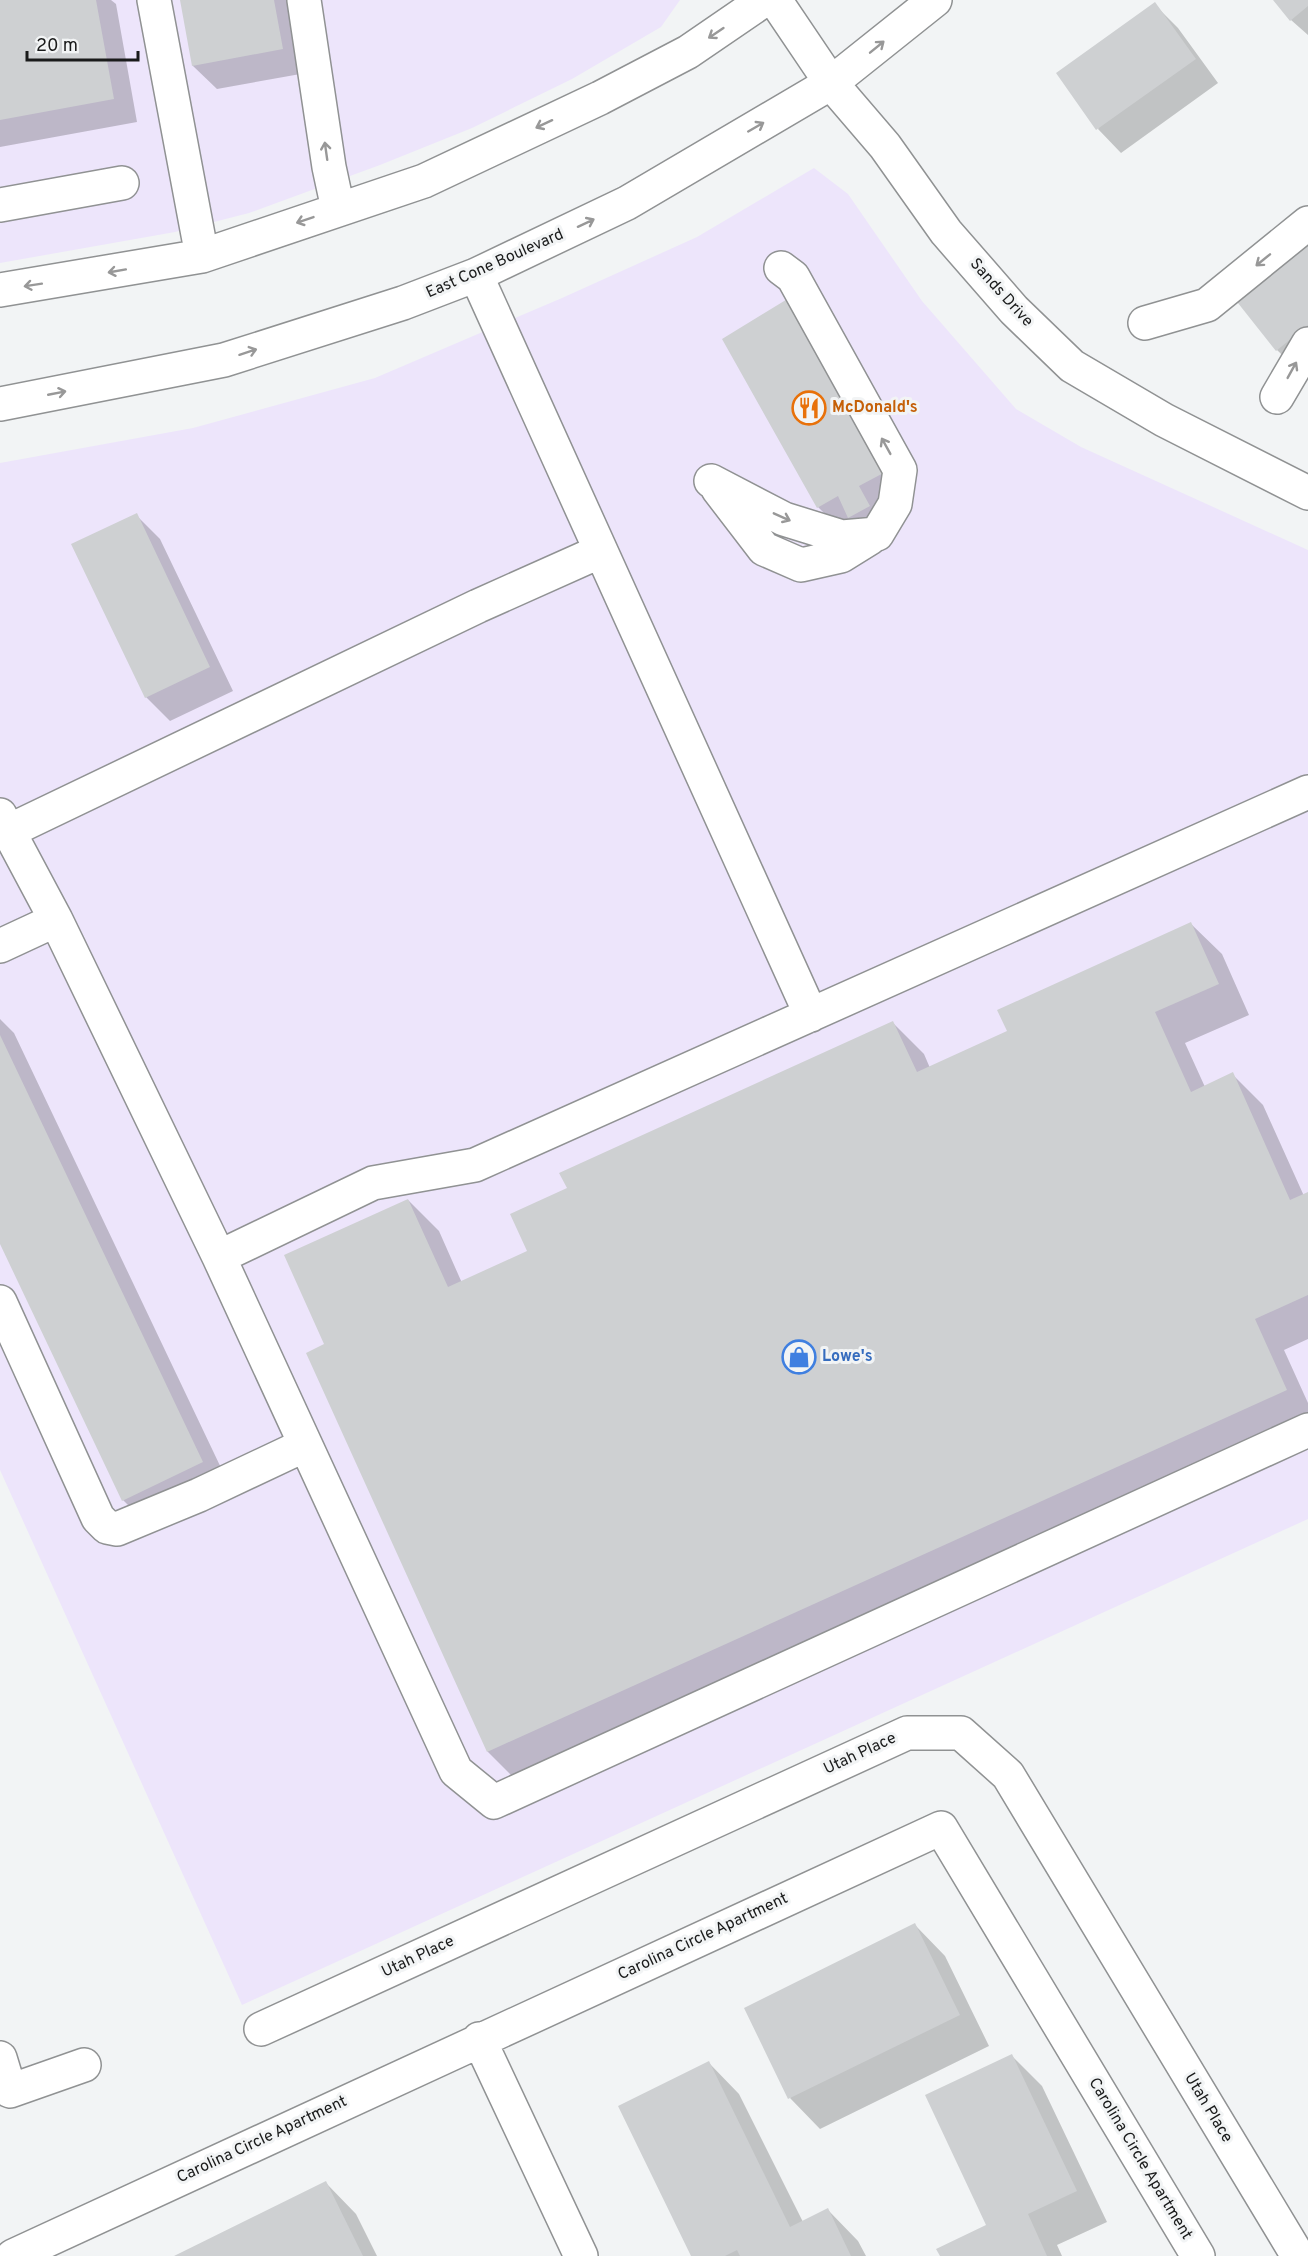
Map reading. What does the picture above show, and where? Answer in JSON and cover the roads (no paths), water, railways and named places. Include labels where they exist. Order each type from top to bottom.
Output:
[{"type":"street","points":[[153,0],[202,256]]},
{"type":"street","points":[[304,0],[329,167],[338,209]]},
{"type":"street","points":[[0,290],[202,256],[424,181],[600,98],[688,52],[764,0]]},
{"type":"street","name":"Sands Drive","points":[[775,0],[831,83],[885,146],[946,231],[1014,310],[1072,366],[1164,420],[1308,493]]},
{"type":"street","name":"East Cone Boulevard","points":[[0,404],[225,360],[403,303],[476,275],[627,203],[831,83],[935,0]]},
{"type":"street","points":[[0,205],[122,183]]},
{"type":"street","points":[[1144,323],[1207,305],[1308,223]]},
{"type":"street","points":[[711,480],[794,522],[842,537],[877,534],[895,504],[900,470],[793,277],[781,268]]},
{"type":"street","points":[[476,275],[811,1015]]},
{"type":"street","points":[[1277,397],[1308,344]]},
{"type":"street","points":[[601,551],[4,823],[56,920],[219,1257],[456,1771],[494,1802],[1308,1430]]},
{"type":"street","points":[[219,1257],[373,1183],[476,1165],[1308,793]]},
{"type":"street","points":[[0,946],[56,920]]},
{"type":"street","points":[[0,1302],[98,1518],[107,1527],[117,1529],[199,1495],[305,1445]]},
{"type":"street","name":"Utah Place","points":[[261,2029],[907,1733],[961,1733],[1008,1775],[1298,2256]]},
{"type":"street","name":"Carolina Circle Apartment","points":[[13,2256],[479,2039],[941,1828],[1198,2256]]},
{"type":"street","points":[[479,2039],[580,2256]]},
{"type":"street","points":[[0,2058],[5,2094],[84,2066]]},
{"type":"place","name":"McDonald's","points":[[809,408]]},
{"type":"place","name":"Lowe's","points":[[799,1357]]}]
